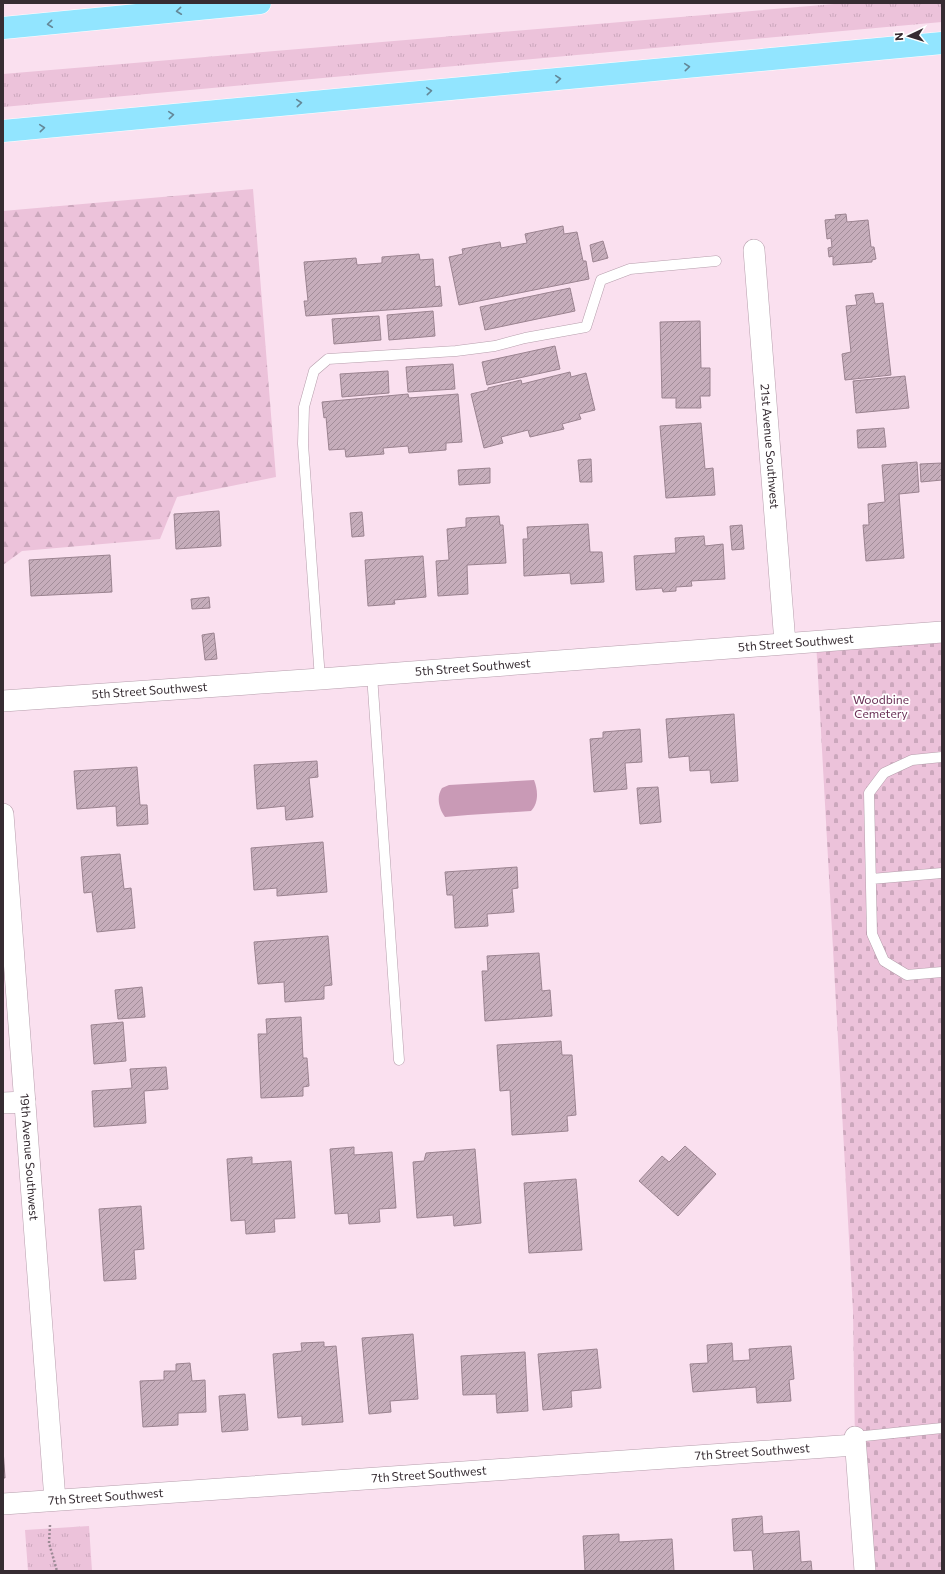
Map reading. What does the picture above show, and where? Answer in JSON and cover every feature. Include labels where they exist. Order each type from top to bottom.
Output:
[{"type":"highway","points":[[3,28],[260,3]]},
{"type":"highway","points":[[3,132],[942,43]]},
{"type":"street","name":"21st Avenue Southwest","points":[[754,250],[785,643]]},
{"type":"street","name":"5th Street Southwest","points":[[3,701],[320,679],[942,632]]},
{"type":"street","name":"19th Avenue Southwest","points":[[3,814],[55,1500]]},
{"type":"street","points":[[3,1103],[25,1102]]},
{"type":"street","points":[[855,1441],[865,1571]]},
{"type":"street","name":"7th Street Southwest","points":[[3,1504],[855,1441]]},
{"type":"lane","points":[[320,679],[303,444],[304,407],[314,372],[328,359],[456,351],[495,346],[525,338],[586,327],[601,280],[630,269],[716,261]]},
{"type":"lane","points":[[372,675],[399,1060]]},
{"type":"lane","points":[[942,757],[912,760],[884,773],[870,793],[872,934],[884,961],[908,975],[942,972]]},
{"type":"lane","points":[[871,879],[942,873]]},
{"type":"lane","points":[[855,1441],[942,1428]]},
{"type":"path","points":[[55,1500],[48,1530],[49,1543],[58,1571]]},
{"type":"green space","points":[[846,3],[942,3],[942,22],[3,107],[3,74]]},
{"type":"green space","points":[[253,189],[276,477],[177,497],[160,539],[22,551],[3,565],[3,211]]},
{"type":"green space","name":"Woodbine Cemetery","points":[[942,632],[942,1571],[865,1571],[855,1445],[853,1311],[816,641]]},
{"type":"green space","points":[[89,1526],[92,1571],[28,1571],[25,1530]]},
{"type":"shaded area","points":[[534,780],[537,800],[531,811],[445,817],[440,807],[440,792],[442,788],[449,785]]},
{"type":"building","points":[[846,214],[847,222],[868,220],[871,247],[874,247],[876,259],[872,260],[872,262],[833,265],[833,256],[829,257],[828,248],[832,247],[831,238],[827,239],[825,220],[836,219],[835,215]]},
{"type":"building","points":[[563,226],[564,234],[577,232],[583,261],[586,261],[589,279],[459,305],[449,257],[463,254],[462,249],[500,242],[501,248],[527,243],[525,234]]},
{"type":"building","points":[[603,241],[608,258],[593,262],[590,245]]},
{"type":"building","points":[[419,254],[420,260],[433,259],[435,287],[440,286],[442,306],[306,316],[304,301],[308,301],[304,262],[356,258],[357,265],[382,263],[382,257]]},
{"type":"building","points":[[570,288],[575,311],[485,330],[480,307]]},
{"type":"building","points":[[873,293],[875,304],[883,303],[891,375],[845,380],[842,354],[851,352],[846,306],[857,305],[855,295]]},
{"type":"building","points":[[433,311],[435,336],[389,340],[387,315]]},
{"type":"building","points":[[379,316],[381,340],[334,344],[332,319]]},
{"type":"building","points":[[700,321],[701,368],[710,368],[710,396],[700,396],[701,408],[676,408],[676,398],[662,398],[660,322]]},
{"type":"building","points":[[555,346],[560,369],[487,385],[482,362]]},
{"type":"building","points":[[453,364],[455,389],[408,392],[406,367]]},
{"type":"building","points":[[388,371],[389,393],[342,397],[340,374]]},
{"type":"building","points":[[570,372],[571,377],[586,373],[595,410],[579,414],[581,419],[562,424],[564,429],[530,437],[528,430],[501,437],[503,443],[484,448],[471,394],[521,380],[522,384]]},
{"type":"building","points":[[905,376],[909,408],[856,413],[853,381]]},
{"type":"building","points":[[408,394],[409,398],[458,394],[462,442],[446,443],[446,450],[409,453],[408,446],[383,448],[384,454],[346,457],[345,449],[329,450],[326,417],[324,418],[322,402]]},
{"type":"building","points":[[701,423],[705,469],[713,468],[715,495],[666,498],[660,426]]},
{"type":"building","points":[[884,428],[886,447],[858,448],[857,430]]},
{"type":"building","points":[[591,459],[592,482],[580,482],[578,460]]},
{"type":"building","points":[[917,462],[919,492],[899,494],[904,558],[866,561],[863,525],[869,525],[868,504],[885,502],[882,465]]},
{"type":"building","points":[[942,463],[942,480],[921,482],[920,464]]},
{"type":"building","points":[[490,468],[490,483],[459,485],[458,470]]},
{"type":"building","points":[[219,511],[221,546],[176,549],[174,514]]},
{"type":"building","points":[[362,512],[364,536],[352,537],[350,513]]},
{"type":"building","points":[[499,516],[500,525],[503,525],[506,563],[467,565],[468,594],[438,596],[436,561],[449,560],[447,529],[466,527],[466,518]]},
{"type":"building","points":[[588,524],[590,552],[602,552],[604,582],[571,584],[570,573],[524,576],[523,539],[528,539],[527,527]]},
{"type":"building","points":[[742,525],[744,549],[732,550],[730,526]]},
{"type":"building","points":[[704,536],[705,546],[723,544],[725,579],[691,581],[692,586],[676,587],[676,591],[663,592],[662,588],[636,590],[634,556],[676,553],[675,538]]},
{"type":"building","points":[[110,555],[112,592],[31,596],[29,560]]},
{"type":"building","points":[[423,556],[426,597],[394,600],[395,604],[368,606],[365,560]]},
{"type":"building","points":[[209,597],[210,608],[192,609],[191,599]]},
{"type":"building","points":[[214,633],[217,659],[205,660],[202,635]]},
{"type":"building","points":[[734,714],[738,781],[711,783],[710,770],[690,771],[689,756],[669,758],[666,719]]},
{"type":"building","points":[[640,729],[642,762],[625,763],[627,789],[594,792],[590,739],[603,738],[603,732]]},
{"type":"building","points":[[317,761],[318,777],[309,778],[313,817],[286,820],[285,806],[257,809],[254,765]]},
{"type":"building","points":[[137,767],[140,805],[147,805],[148,824],[117,826],[116,806],[77,809],[74,771]]},
{"type":"building","points":[[658,787],[661,822],[640,824],[637,788]]},
{"type":"building","points":[[323,842],[327,892],[277,896],[277,888],[254,890],[251,848]]},
{"type":"building","points":[[120,854],[124,889],[131,888],[135,928],[97,932],[92,892],[84,893],[81,857]]},
{"type":"building","points":[[517,867],[518,888],[512,889],[514,912],[487,914],[488,926],[455,928],[453,895],[447,895],[445,872]]},
{"type":"building","points":[[328,936],[332,985],[324,986],[324,999],[285,1002],[284,982],[258,984],[254,942]]},
{"type":"building","points":[[539,953],[542,991],[550,990],[552,1016],[485,1021],[482,971],[488,971],[487,956]]},
{"type":"building","points":[[142,987],[145,1017],[118,1019],[115,990]]},
{"type":"building","points":[[301,1017],[303,1058],[307,1058],[309,1086],[303,1087],[303,1096],[261,1098],[258,1034],[267,1034],[266,1019]]},
{"type":"building","points":[[123,1022],[126,1061],[94,1064],[91,1025]]},
{"type":"building","points":[[561,1041],[562,1055],[572,1055],[576,1115],[567,1116],[568,1131],[512,1135],[510,1090],[500,1091],[497,1045]]},
{"type":"building","points":[[166,1067],[168,1089],[144,1091],[146,1123],[94,1127],[92,1091],[132,1088],[130,1069]]},
{"type":"building","points":[[685,1146],[716,1174],[678,1216],[639,1181],[662,1156],[669,1162]]},
{"type":"building","points":[[354,1147],[354,1155],[392,1152],[396,1208],[379,1209],[380,1222],[349,1224],[348,1213],[335,1214],[330,1149]]},
{"type":"building","points":[[475,1149],[481,1223],[454,1226],[453,1215],[417,1218],[413,1162],[424,1161],[426,1153]]},
{"type":"building","points":[[252,1157],[252,1164],[291,1161],[295,1218],[274,1219],[275,1232],[246,1234],[245,1220],[231,1221],[227,1159]]},
{"type":"building","points":[[576,1179],[582,1250],[529,1253],[524,1183]]},
{"type":"building","points":[[141,1206],[144,1249],[134,1250],[136,1279],[104,1281],[99,1209]]},
{"type":"building","points":[[413,1334],[418,1399],[390,1401],[391,1412],[369,1414],[362,1338]]},
{"type":"building","points":[[324,1342],[324,1347],[336,1346],[343,1422],[302,1425],[302,1416],[278,1418],[273,1354],[302,1351],[301,1343]]},
{"type":"building","points":[[732,1343],[733,1361],[750,1360],[749,1349],[791,1346],[794,1379],[789,1380],[791,1401],[757,1403],[756,1387],[693,1392],[690,1364],[708,1363],[707,1345]]},
{"type":"building","points":[[597,1349],[601,1388],[571,1391],[572,1407],[543,1410],[538,1354]]},
{"type":"building","points":[[525,1352],[528,1411],[497,1413],[496,1394],[463,1395],[461,1356]]},
{"type":"building","points":[[190,1363],[192,1381],[205,1380],[206,1412],[178,1413],[178,1425],[143,1427],[140,1381],[164,1380],[164,1371],[176,1371],[176,1364]]},
{"type":"building","points":[[245,1394],[248,1430],[222,1432],[219,1396]]},
{"type":"building","points":[[3,1449],[5,1478],[3,1478]]},
{"type":"building","points":[[762,1516],[763,1534],[799,1531],[801,1562],[811,1561],[812,1571],[754,1571],[752,1550],[734,1551],[732,1519]]},
{"type":"building","points":[[619,1534],[619,1542],[672,1539],[674,1571],[585,1571],[583,1536]]}]
